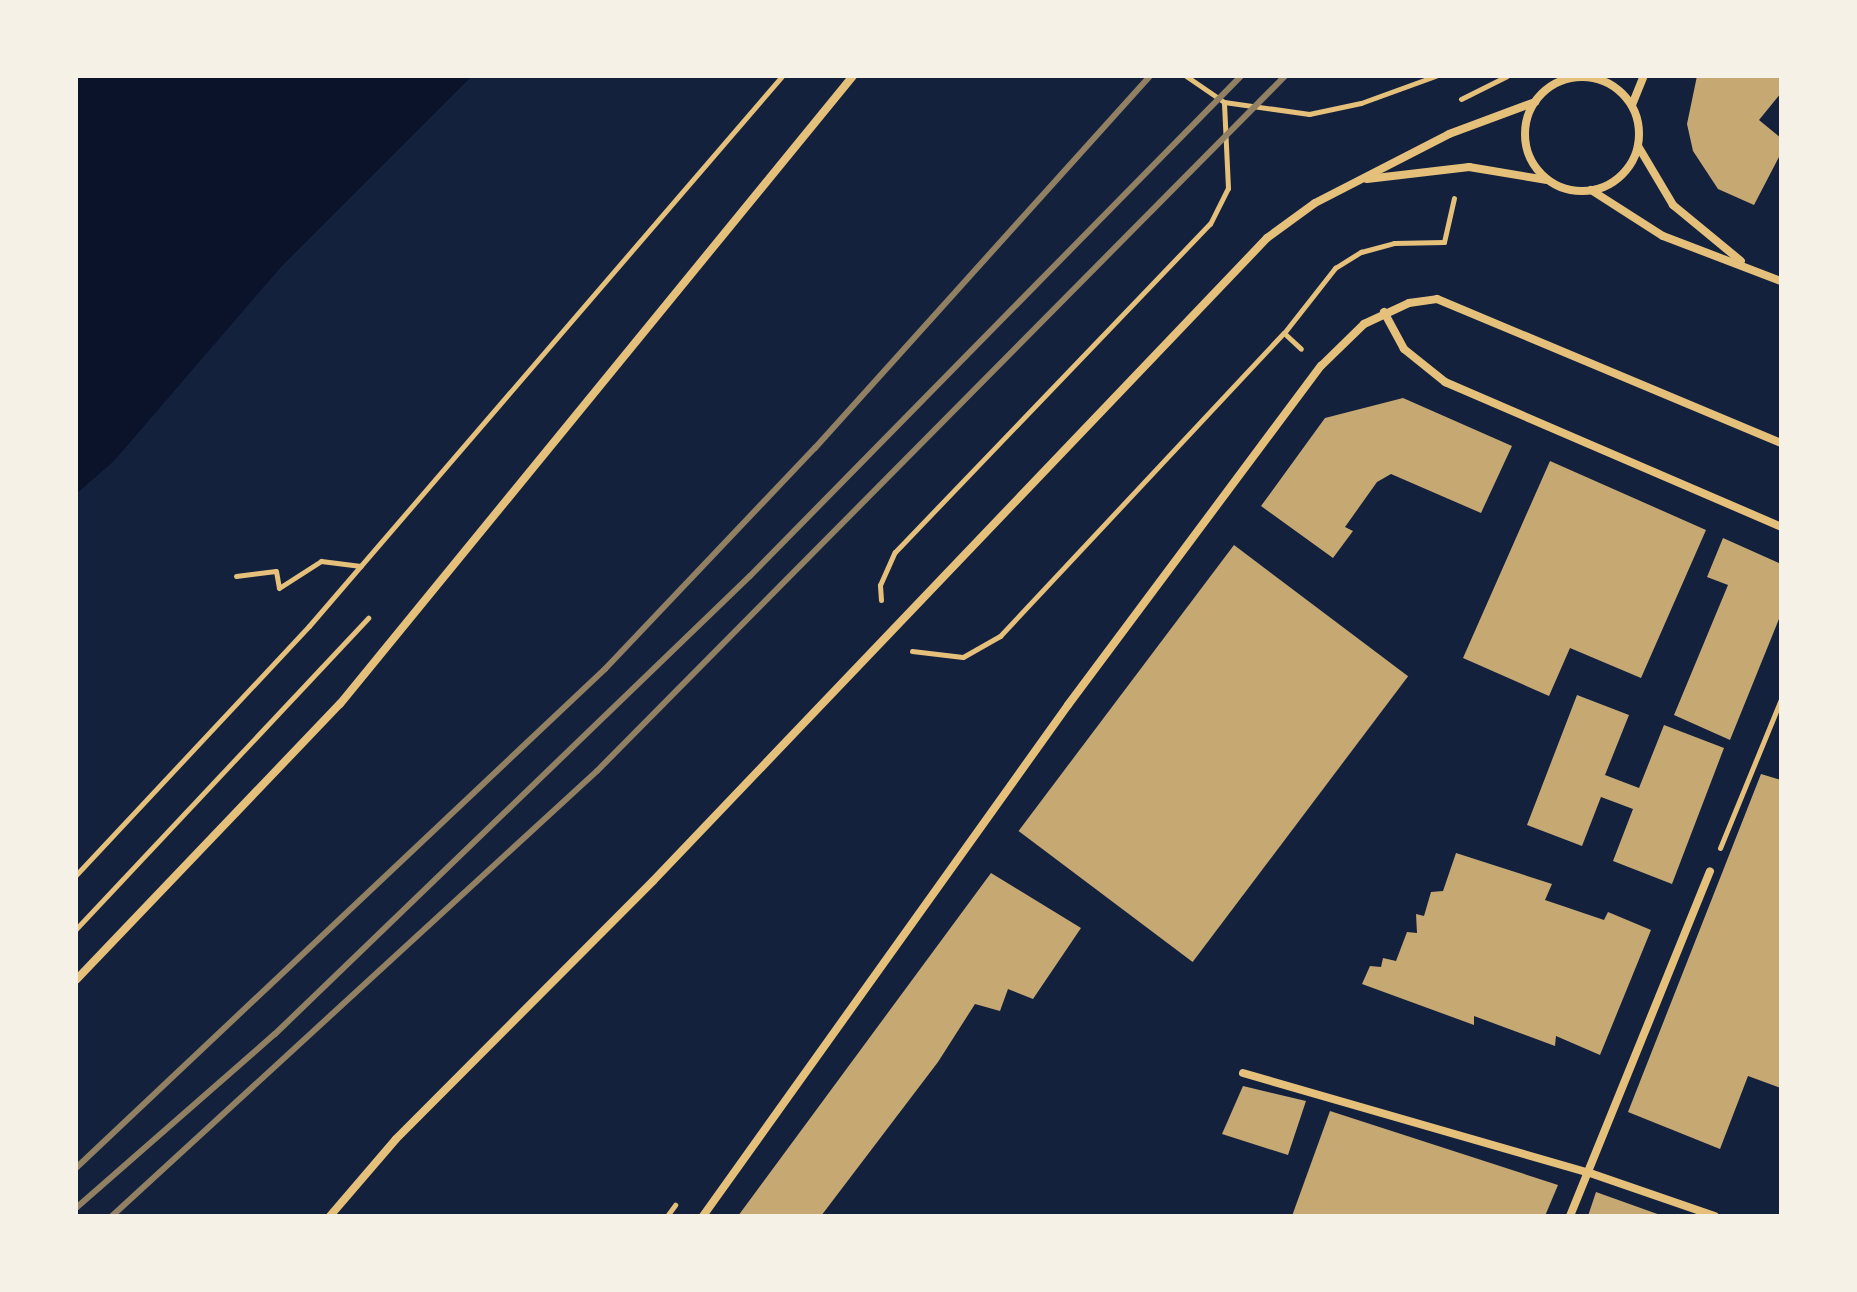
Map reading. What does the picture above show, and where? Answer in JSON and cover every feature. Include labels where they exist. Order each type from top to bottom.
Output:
[{"type":"street","points":[[76,980],[340,704],[853,76]]},
{"type":"street","points":[[1644,76],[1632,105],[1638,146],[1673,205],[1748,266]]},
{"type":"street","points":[[330,1216],[396,1139],[653,881],[1267,238],[1315,203],[1449,134],[1535,102],[1571,77],[1605,81],[1632,105]]},
{"type":"street","points":[[1535,102],[1525,135],[1536,167],[1548,180]]},
{"type":"street","points":[[1359,180],[1469,167],[1548,180],[1576,191],[1591,190],[1621,175],[1638,146]]},
{"type":"street","points":[[1591,190],[1663,236],[1781,281]]},
{"type":"street","points":[[703,1216],[1068,705],[1321,366],[1384,312],[1437,299],[1781,443]]},
{"type":"street","points":[[1384,312],[1404,349],[1445,382],[1781,527]]},
{"type":"street","points":[[1570,1216],[1710,871]]},
{"type":"street","points":[[1243,1073],[1587,1172],[1715,1216]]},
{"type":"path","points":[[76,875],[361,566],[782,76]]},
{"type":"path","points":[[1186,76],[1224,102],[1309,114],[1337,110],[1435,76]]},
{"type":"path","points":[[884,613],[880,585],[895,552],[1210,224],[1228,188],[1224,102]]},
{"type":"path","points":[[906,647],[923,655],[963,657],[1000,636],[1284,333],[1335,268],[1361,252],[1394,243],[1444,242],[1454,197]]},
{"type":"path","points":[[1284,333],[1299,347]]},
{"type":"path","points":[[236,576],[276,571],[279,588],[321,561],[361,566]]},
{"type":"path","points":[[76,929],[373,613]]},
{"type":"path","points":[[1710,871],[1781,699]]},
{"type":"water","points":[[76,76],[472,76],[281,267],[114,461],[76,494]]},
{"type":"building","points":[[1697,76],[1781,76],[1781,93],[1759,120],[1781,138],[1781,153],[1754,205],[1718,189],[1693,151],[1687,124]]},
{"type":"building","points":[[1403,398],[1512,446],[1481,513],[1391,474],[1377,482],[1345,527],[1353,531],[1333,558],[1261,506],[1325,418]]},
{"type":"building","points":[[1550,461],[1706,530],[1641,678],[1570,648],[1549,696],[1463,658]]},
{"type":"building","points":[[1723,538],[1781,564],[1781,614],[1730,740],[1674,715],[1728,585],[1707,577]]},
{"type":"building","points":[[1234,545],[1408,676],[1193,962],[1019,831]]},
{"type":"building","points":[[1577,695],[1629,715],[1605,775],[1639,788],[1664,725],[1724,748],[1672,884],[1613,861],[1633,809],[1601,797],[1582,846],[1527,825]]},
{"type":"building","points":[[1761,774],[1781,780],[1781,1088],[1748,1076],[1720,1149],[1628,1112]]},
{"type":"building","points":[[1456,853],[1552,884],[1545,900],[1604,920],[1608,912],[1651,930],[1600,1055],[1556,1036],[1555,1046],[1474,1016],[1474,1025],[1362,984],[1370,966],[1381,967],[1383,958],[1396,961],[1407,932],[1417,933],[1416,914],[1424,916],[1431,892],[1443,891]]},
{"type":"building","points":[[991,873],[1081,928],[1033,999],[1008,989],[1000,1011],[975,1004],[938,1062],[821,1216],[738,1216]]},
{"type":"building","points":[[1243,1086],[1306,1101],[1288,1155],[1222,1134]]},
{"type":"building","points":[[1330,1111],[1558,1185],[1545,1216],[1292,1216]]},
{"type":"building","points":[[1596,1192],[1663,1216],[1588,1216]]},
{"type":"railway","points":[[76,1168],[605,669],[815,448],[1150,76]]},
{"type":"railway","points":[[76,1208],[275,1034],[750,576],[1241,76]]},
{"type":"railway","points":[[112,1216],[597,771],[1285,76]]}]
